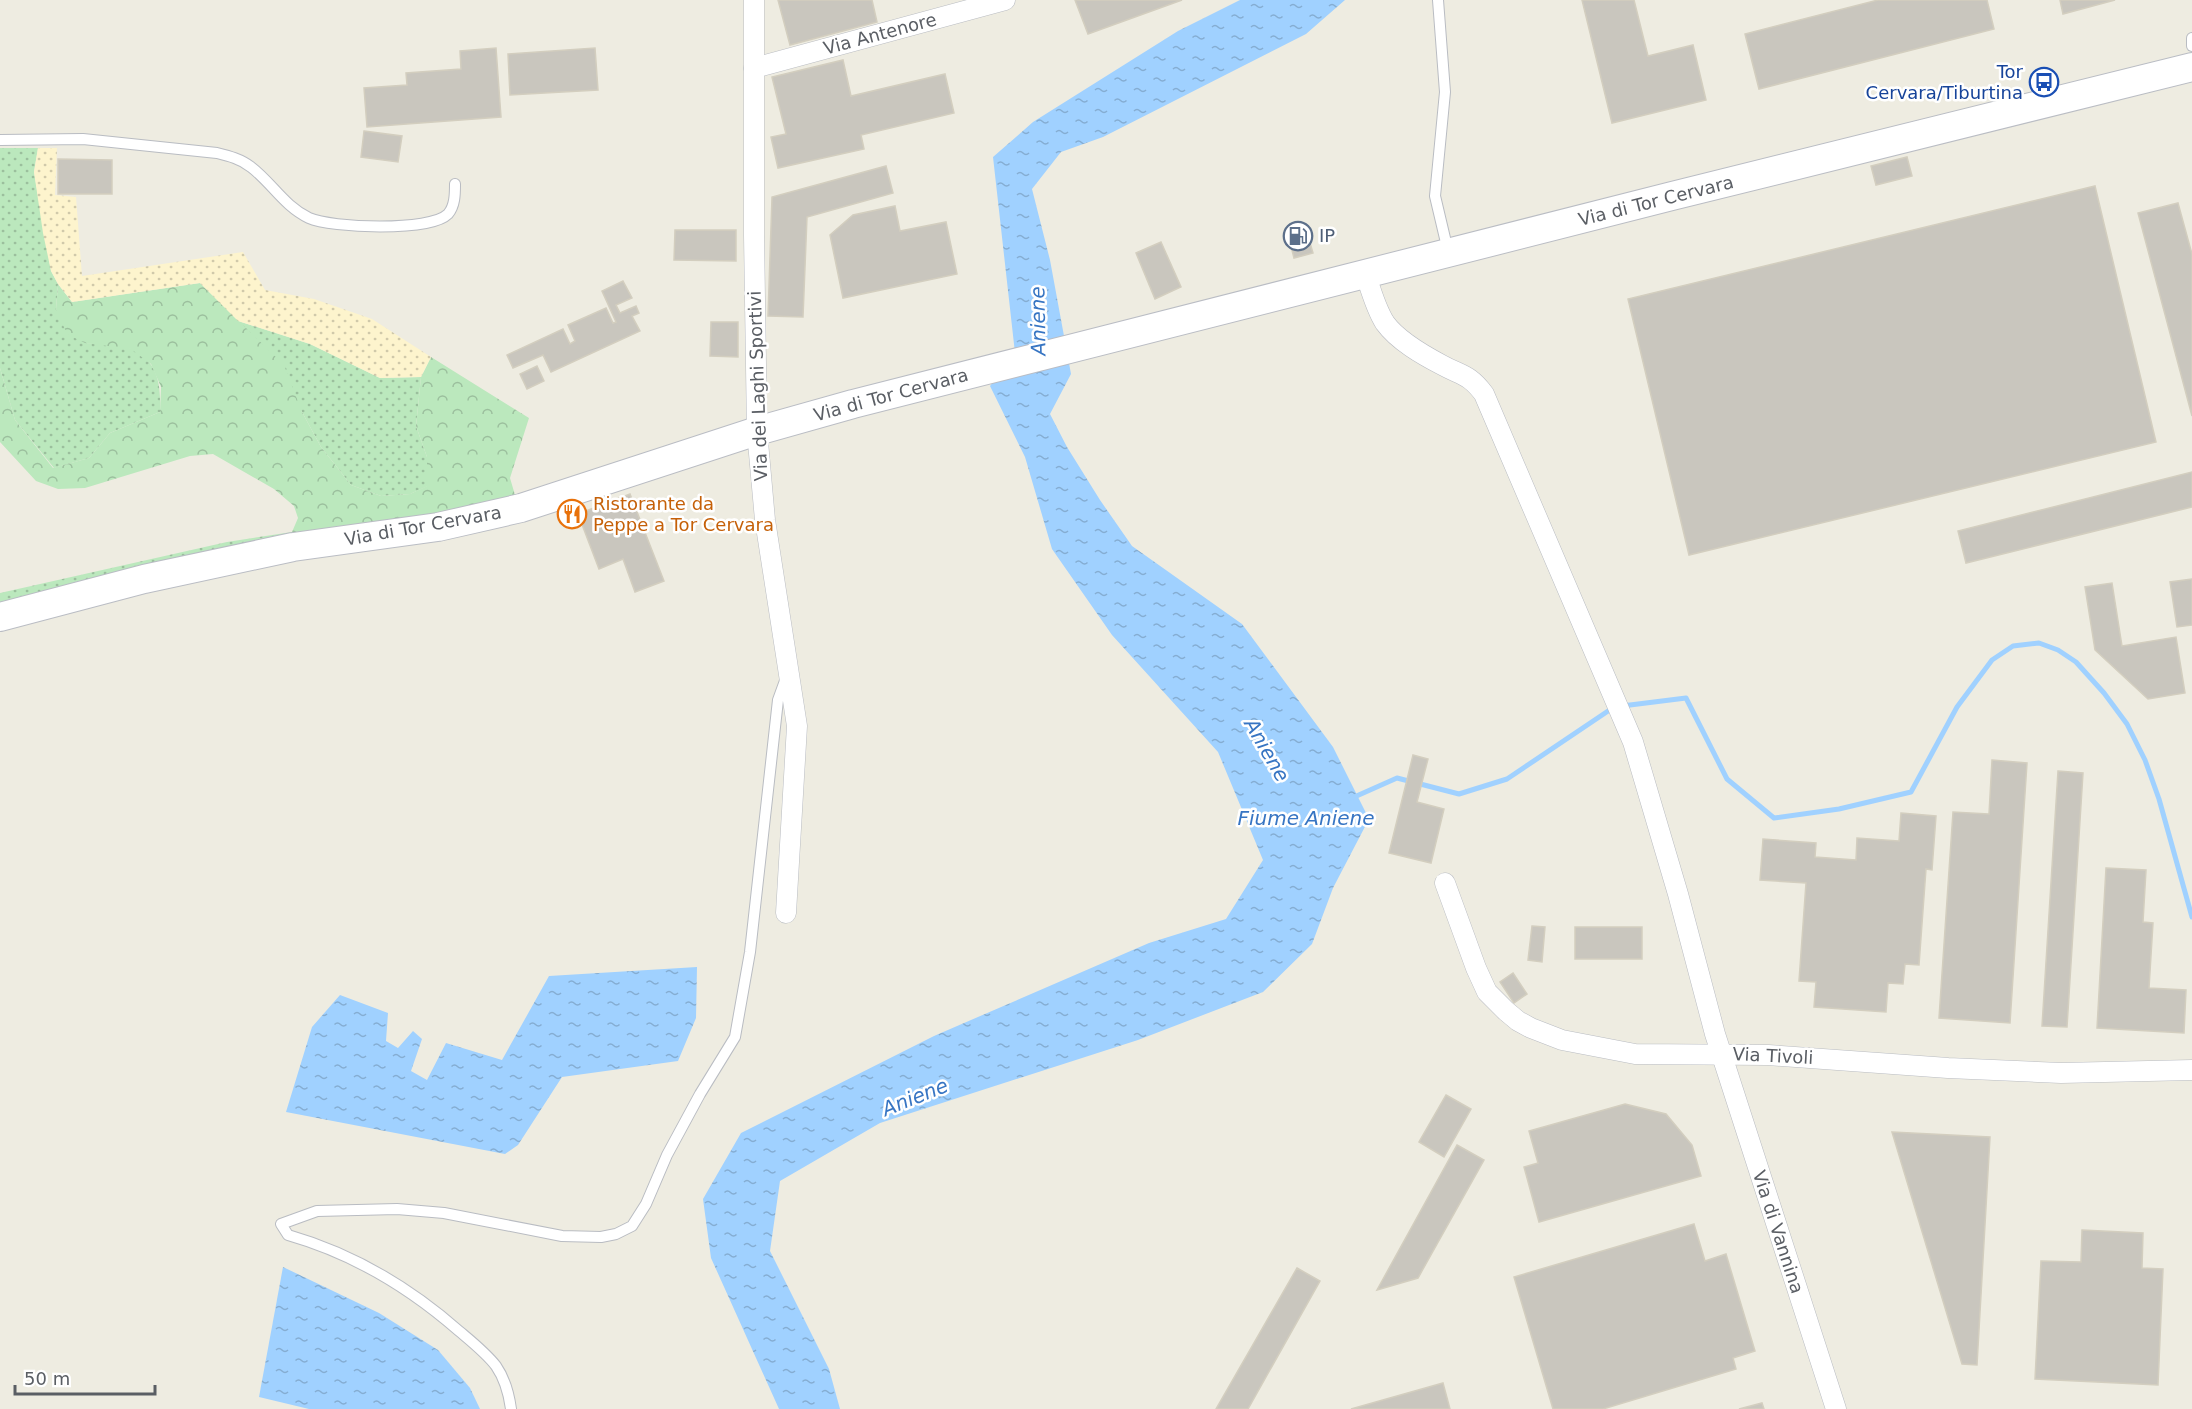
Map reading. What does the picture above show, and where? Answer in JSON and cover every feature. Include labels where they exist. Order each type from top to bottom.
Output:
[{"type":"street","name":"Via dei Laghi Sportivi","points":[[754,0],[757,431],[765,520],[797,726],[786,913]]},
{"type":"street","name":"Via Antenore","points":[[754,68],[1005,0]]},
{"type":"street","name":"Via di Tor Cervara","points":[[0,617],[144,579],[293,547],[438,527],[522,508],[757,431],[853,404],[1672,196],[2192,67]]},
{"type":"street","name":"Via di Vannina","points":[[1366,275],[1381,315],[1398,336],[1443,366],[1464,374],[1475,382],[1484,394],[1633,742],[1678,894],[1721,1054],[1836,1409]]},
{"type":"street","name":"Via Tivoli","points":[[1445,883],[1487,992],[1506,1011],[1530,1028],[1562,1040],[1635,1054],[1768,1055],[1948,1068],[2061,1073],[2186,1070]]},
{"type":"lane","points":[[1438,0],[1444,92],[1435,196],[1448,254]]},
{"type":"lane","points":[[2192,38],[2192,46]]},
{"type":"lane","points":[[0,140],[83,139],[217,153],[235,158],[250,166],[293,210],[330,225],[395,226],[437,221],[448,214],[453,206],[455,184]]},
{"type":"lane","points":[[511,1409],[507,1387],[496,1366],[478,1347],[423,1300],[356,1261],[318,1243],[288,1235],[281,1224],[317,1210],[397,1209],[444,1213],[562,1236],[601,1238],[632,1226],[700,1094],[735,1037],[750,952],[778,700],[788,672]]},
{"type":"green space","points":[[0,148],[38,148],[34,172],[51,271],[58,284],[56,309],[85,343],[122,346],[141,354],[153,368],[159,384],[160,412],[110,433],[89,458],[54,468],[15,420],[0,368]]},
{"type":"green space","points":[[200,283],[284,365],[302,412],[321,447],[351,485],[381,496],[410,494],[427,486],[427,457],[416,426],[421,377],[431,357],[529,418],[510,478],[515,503],[303,541],[292,532],[298,518],[294,506],[274,489],[213,454],[190,456],[85,488],[58,489],[36,481],[0,442],[0,368],[15,420],[53,468],[89,458],[110,433],[160,412],[161,387],[151,364],[131,349],[85,343],[67,334],[56,309],[58,284],[72,302]]},
{"type":"green space","points":[[238,321],[310,344],[380,378],[421,377],[416,426],[427,457],[428,486],[410,494],[381,496],[351,485],[321,447],[302,412]]},
{"type":"green space","points":[[292,532],[303,541],[0,610],[0,593],[227,542]]},
{"type":"sand","points":[[38,148],[57,148],[55,195],[76,197],[82,276],[243,252],[265,290],[314,299],[372,319],[431,357],[421,377],[380,378],[310,344],[238,321],[200,283],[72,302],[51,271],[34,172]]},
{"type":"water","name":"Fiume Aniene","points":[[1240,0],[1345,0],[1306,34],[1103,137],[1061,152],[1032,189],[1050,260],[1071,374],[1050,414],[1067,447],[1132,546],[1242,624],[1333,747],[1369,819],[1333,888],[1312,944],[1263,992],[1138,1040],[880,1123],[780,1181],[770,1251],[829,1369],[840,1409],[779,1409],[711,1258],[703,1199],[741,1133],[934,1036],[1149,943],[1226,919],[1263,860],[1218,752],[1112,635],[1052,549],[1025,457],[990,386],[1015,353],[993,157],[1033,122],[1178,31]]},
{"type":"water","points":[[697,967],[696,1018],[678,1061],[562,1077],[518,1145],[505,1154],[286,1112],[312,1027],[340,995],[388,1013],[386,1041],[398,1048],[413,1031],[422,1039],[411,1071],[427,1080],[446,1043],[502,1060],[549,976]]},
{"type":"water","points":[[283,1267],[379,1313],[438,1350],[470,1388],[480,1409],[309,1409],[259,1397]]},
{"type":"building","points":[[778,0],[872,0],[877,22],[790,45]]},
{"type":"building","points":[[1075,0],[1182,0],[1088,34]]},
{"type":"building","points":[[1582,0],[1634,0],[1648,56],[1693,45],[1706,100],[1612,123]]},
{"type":"building","points":[[1878,0],[1987,0],[1994,29],[1759,89],[1745,34]]},
{"type":"building","points":[[2060,0],[2115,0],[2063,14]]},
{"type":"building","points":[[496,48],[501,117],[367,127],[364,88],[407,85],[406,73],[461,69],[460,51]]},
{"type":"building","points":[[595,48],[598,90],[510,95],[508,54]]},
{"type":"building","points":[[843,60],[851,96],[945,74],[954,113],[861,135],[864,149],[778,168],[771,137],[786,134],[772,77]]},
{"type":"building","points":[[364,131],[402,136],[398,162],[361,157]]},
{"type":"building","points":[[1907,157],[1912,176],[1876,185],[1871,166]]},
{"type":"building","points":[[58,159],[112,160],[112,194],[58,194]]},
{"type":"building","points":[[886,166],[893,193],[807,217],[803,317],[768,316],[772,197]]},
{"type":"building","points":[[2095,186],[2156,442],[1689,555],[1628,299]]},
{"type":"building","points":[[2178,203],[2192,254],[2192,416],[2138,213]]},
{"type":"building","points":[[895,206],[900,231],[946,222],[957,274],[843,298],[830,235],[853,215]]},
{"type":"building","points":[[1305,226],[1313,253],[1294,258],[1287,231]]},
{"type":"building","points":[[675,230],[736,230],[736,261],[674,260]]},
{"type":"building","points":[[1161,242],[1181,287],[1155,299],[1136,253]]},
{"type":"building","points":[[623,281],[632,298],[616,305],[620,313],[636,306],[639,313],[632,316],[640,331],[551,372],[543,355],[513,368],[507,355],[563,329],[570,344],[575,341],[568,325],[606,308],[613,323],[616,322],[602,291]]},
{"type":"building","points":[[711,322],[738,322],[738,357],[710,356]]},
{"type":"building","points":[[537,366],[544,381],[527,389],[520,374]]},
{"type":"building","points":[[2192,472],[2192,507],[1966,563],[1958,531]]},
{"type":"building","points":[[630,494],[664,581],[635,592],[623,559],[599,569],[578,514]]},
{"type":"building","points":[[2192,579],[2192,625],[2177,627],[2170,582]]},
{"type":"building","points":[[2112,583],[2122,646],[2176,637],[2185,693],[2148,699],[2095,650],[2085,587]]},
{"type":"building","points":[[1413,755],[1428,759],[1417,802],[1444,809],[1431,863],[1389,853]]},
{"type":"building","points":[[1992,760],[2027,763],[2010,1023],[1939,1018],[1953,812],[1989,814]]},
{"type":"building","points":[[2058,771],[2083,773],[2067,1027],[2042,1026]]},
{"type":"building","points":[[1901,813],[1936,816],[1932,870],[1926,869],[1919,965],[1905,964],[1903,984],[1888,983],[1886,1012],[1814,1007],[1816,982],[1799,981],[1806,883],[1760,880],[1763,839],[1816,843],[1815,857],[1856,860],[1857,838],[1899,841]]},
{"type":"building","points":[[2106,868],[2146,870],[2143,922],[2153,923],[2149,988],[2186,990],[2184,1033],[2097,1028]]},
{"type":"building","points":[[1532,926],[1545,927],[1542,962],[1528,960]]},
{"type":"building","points":[[1575,927],[1642,927],[1642,959],[1575,959]]},
{"type":"building","points":[[1513,973],[1527,994],[1514,1003],[1500,982]]},
{"type":"building","points":[[1446,1095],[1471,1109],[1444,1157],[1419,1142]]},
{"type":"building","points":[[1625,1104],[1666,1114],[1692,1145],[1701,1176],[1539,1222],[1524,1167],[1538,1163],[1529,1131]]},
{"type":"building","points":[[1892,1132],[1990,1137],[1977,1365],[1962,1364]]},
{"type":"building","points":[[1457,1145],[1484,1160],[1418,1278],[1377,1290]]},
{"type":"building","points":[[1694,1224],[1705,1261],[1726,1254],[1755,1351],[1733,1358],[1736,1369],[1603,1409],[1553,1409],[1514,1277]]},
{"type":"building","points":[[2082,1230],[2143,1233],[2142,1268],[2163,1269],[2158,1385],[2035,1379],[2041,1261],[2081,1262]]},
{"type":"building","points":[[1297,1268],[1320,1281],[1248,1409],[1216,1409]]},
{"type":"building","points":[[1443,1383],[1450,1409],[1351,1409]]},
{"type":"building","points":[[1762,1403],[1764,1409],[1739,1409]]},
{"type":"waterway","points":[[1352,798],[1397,778],[1459,794],[1507,779],[1614,707],[1686,698],[1727,779],[1774,818],[1839,809],[1911,792],[1957,707],[1992,660],[2013,646],[2039,643],[2058,650],[2076,662],[2104,693],[2127,724],[2145,760],[2159,799],[2192,917]]},
{"type":"place","name":"Tor Cervara/Tiburtina","points":[[2044,82]]},
{"type":"place","name":"IP","points":[[1298,236]]},
{"type":"place","name":"Ristorante da Peppe a Tor Cervara","points":[[572,514]]},
{"type":"water label","name":"Aniene","points":[[1038,321]]},
{"type":"water label","name":"Aniene","points":[[1267,750]]},
{"type":"water label","name":"Aniene","points":[[915,1097]]}]
